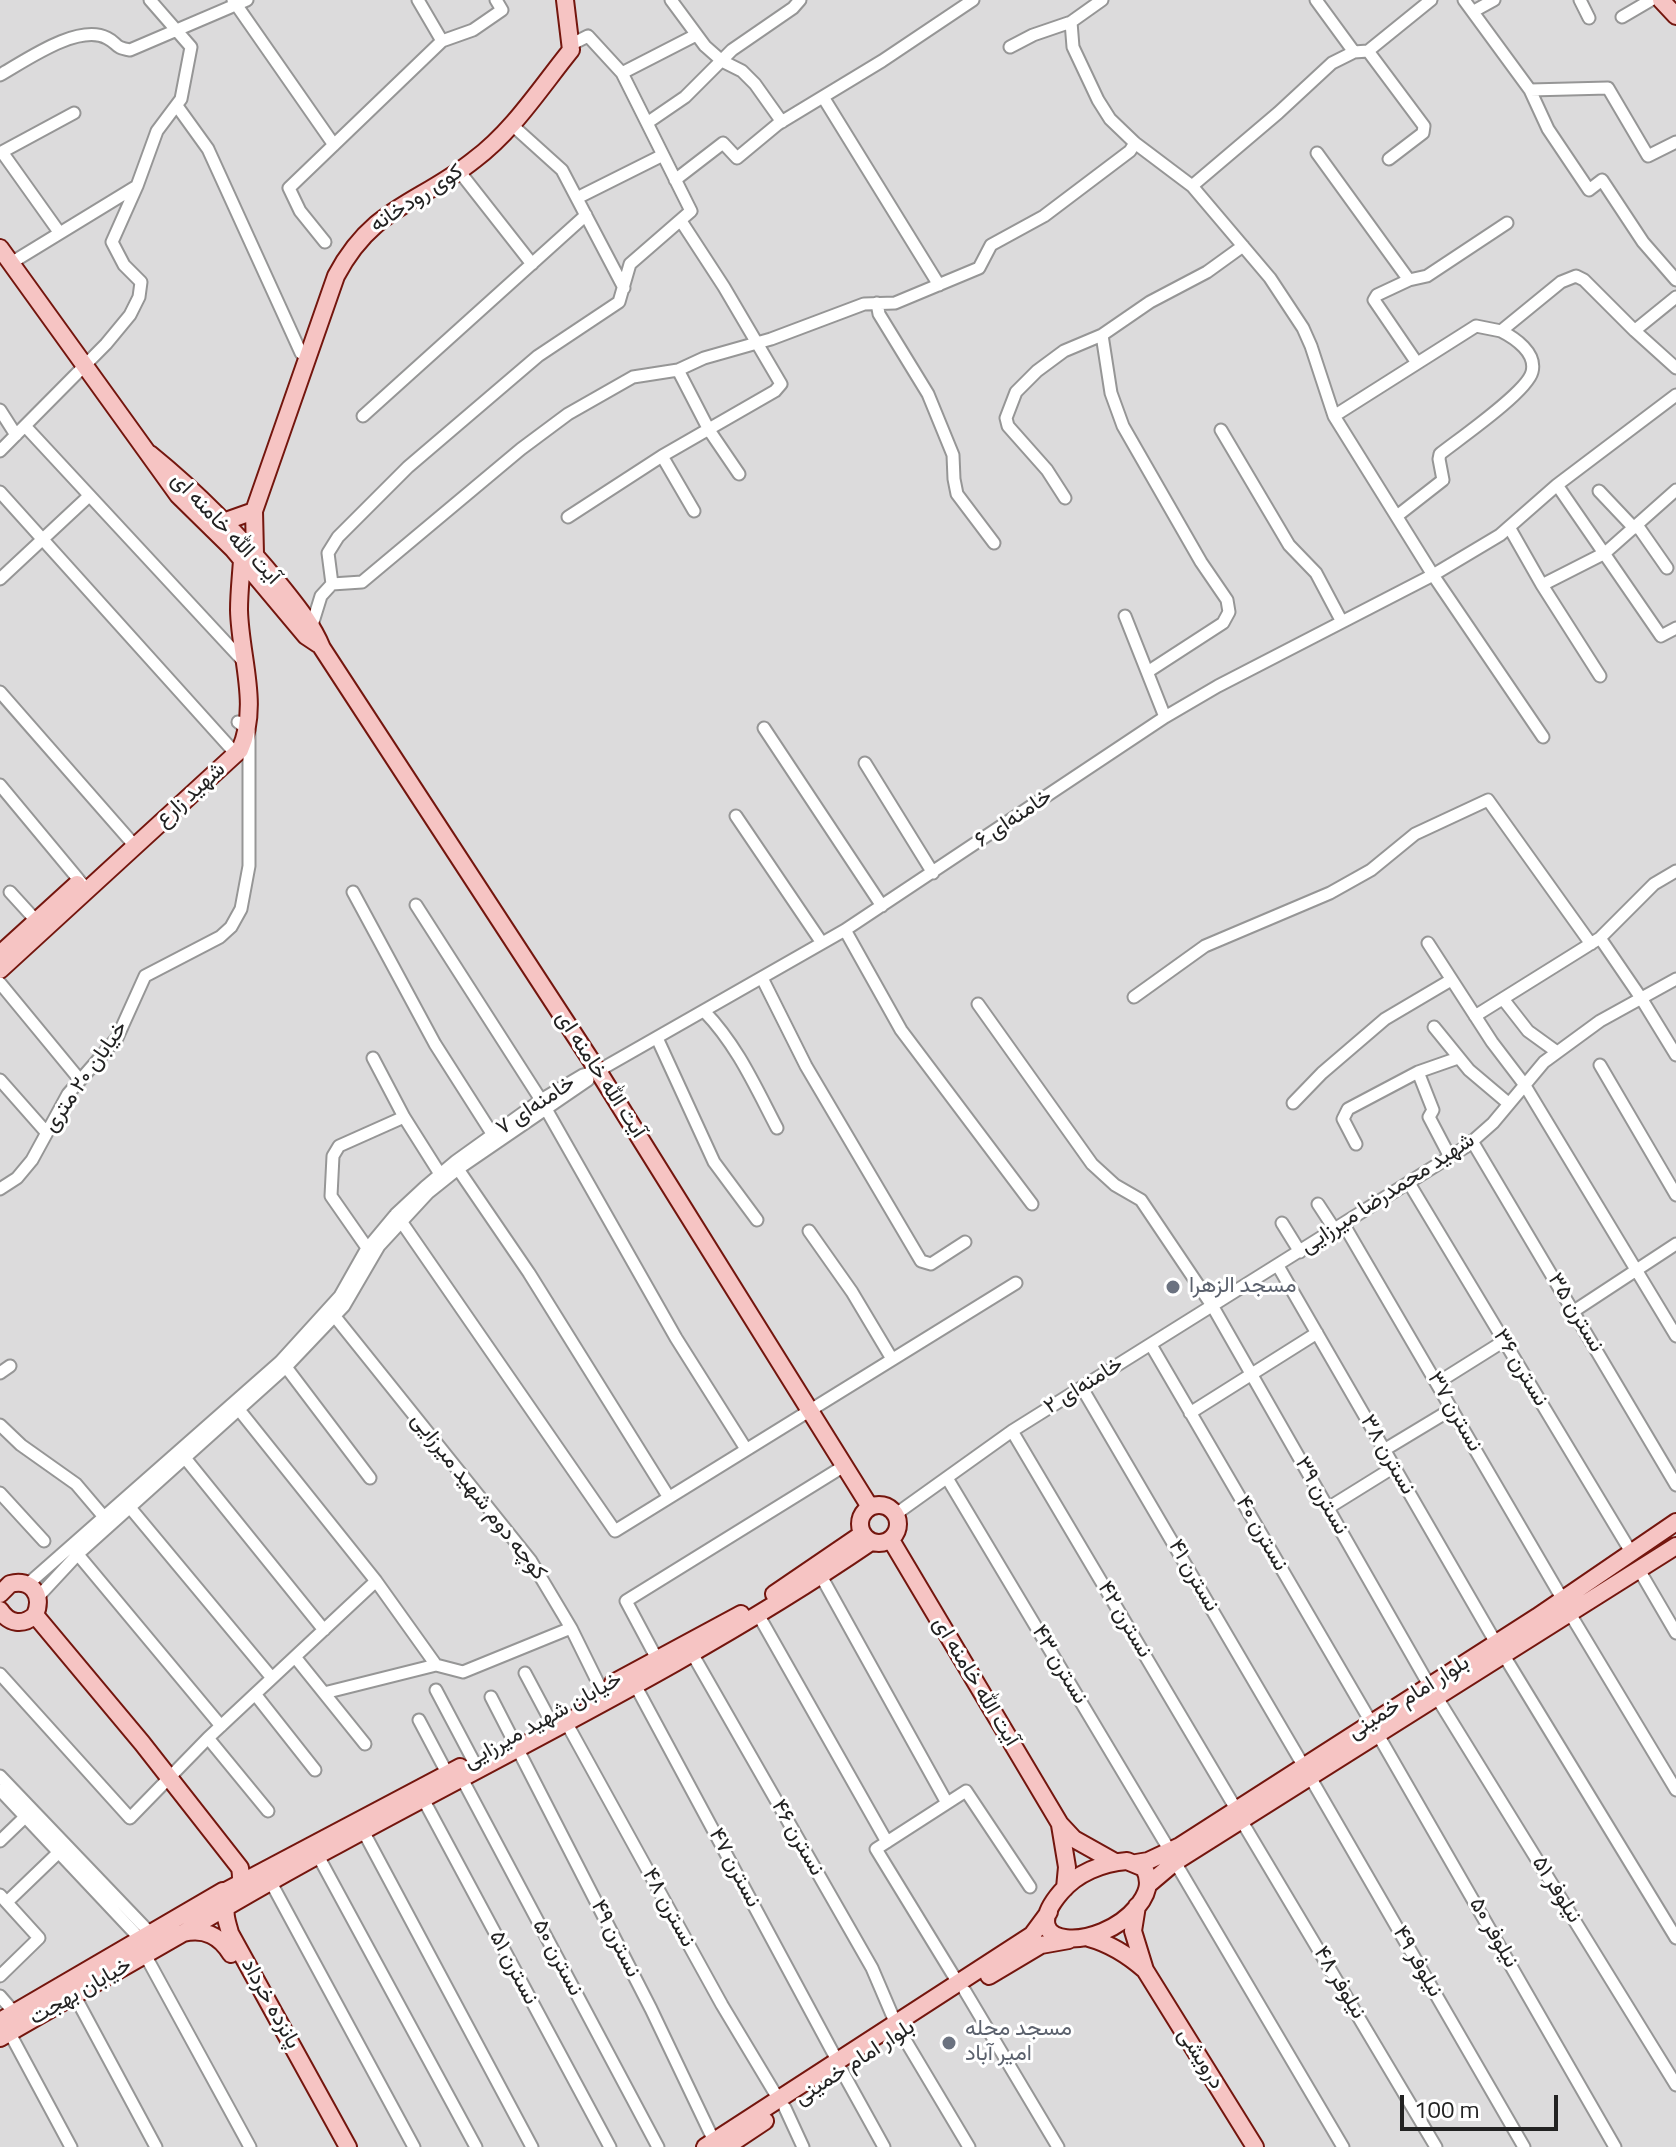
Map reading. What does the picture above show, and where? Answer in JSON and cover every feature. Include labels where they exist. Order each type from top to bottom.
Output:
[{"type":"street","points":[[0,451],[84,366],[130,315],[139,297],[141,282],[124,265],[112,242],[157,131],[177,106],[187,75],[191,47],[150,0]]},
{"type":"street","points":[[418,0],[442,41]]},
{"type":"street","points":[[325,242],[300,211],[289,188],[442,41],[473,30],[502,10],[496,0]]},
{"type":"street","points":[[332,584],[328,553],[338,537],[408,467],[538,356],[619,302],[630,264],[691,211],[622,73],[588,36],[572,44],[565,0]]},
{"type":"street","points":[[671,0],[696,35],[722,61],[742,71],[755,84],[782,122]]},
{"type":"street","points":[[647,123],[685,97],[732,50],[800,0]]},
{"type":"street","points":[[675,180],[723,143],[737,158],[782,122],[882,61],[973,0]]},
{"type":"street","points":[[1010,47],[1071,22],[1102,0]]},
{"type":"street","points":[[1316,0],[1354,52]]},
{"type":"street","points":[[1192,186],[1332,63],[1354,52],[1368,51],[1431,0]]},
{"type":"street","points":[[1464,0],[1530,90],[1548,129],[1589,190],[1602,180],[1643,242],[1676,280]]},
{"type":"street","points":[[1474,11],[1494,0]]},
{"type":"street","points":[[1580,0],[1589,18]]},
{"type":"street","points":[[1622,17],[1651,0]]},
{"type":"street","points":[[1661,0],[1676,16]]},
{"type":"street","points":[[0,75],[68,38],[107,38],[116,47],[130,50],[238,1],[334,145]]},
{"type":"street","points":[[1071,22],[1073,47],[1110,119],[1135,143],[1192,186],[1270,278],[1303,328],[1334,416],[1433,575],[1543,737]]},
{"type":"street","points":[[622,73],[696,35]]},
{"type":"street","name":"کوی رودخانه","points":[[254,511],[336,276],[347,256],[364,234],[410,199],[459,171],[500,138],[571,50],[572,44]]},
{"type":"street","points":[[1368,51],[1424,126],[1423,133],[1389,159]]},
{"type":"street","points":[[1530,90],[1608,88],[1648,156],[1676,142]]},
{"type":"street","points":[[823,97],[939,285]]},
{"type":"street","points":[[177,106],[208,149],[301,353],[308,357]]},
{"type":"street","points":[[59,232],[2,152],[74,113]]},
{"type":"street","points":[[511,124],[562,170],[625,288]]},
{"type":"street","points":[[312,625],[321,596],[332,584],[362,582],[521,449],[599,395],[633,377],[678,370],[704,358],[756,343],[864,304],[895,303],[979,268],[991,245],[1044,216],[1130,151],[1135,143]]},
{"type":"street","points":[[1317,153],[1409,280]]},
{"type":"street","points":[[577,198],[663,155]]},
{"type":"street","points":[[459,171],[532,264]]},
{"type":"street","points":[[11,263],[137,186]]},
{"type":"street","points":[[363,416],[586,215]]},
{"type":"street","points":[[568,517],[662,456],[775,391],[781,384],[681,221]]},
{"type":"street","points":[[1417,363],[1374,300],[1377,295],[1409,280],[1427,276],[1507,223]]},
{"type":"street","points":[[1065,498],[1047,470],[1008,426],[1006,418],[1016,392],[1064,351],[1102,335],[1150,302],[1207,272],[1243,246]]},
{"type":"street","name":"آیت الله خامنه ای","points":[[0,248],[178,495],[243,554],[312,625],[322,648],[598,1071],[870,1507]]},
{"type":"street","points":[[1501,331],[1561,282],[1576,276],[1584,280],[1676,368]]},
{"type":"street","points":[[1639,327],[1676,297]]},
{"type":"street","points":[[877,303],[879,314],[928,394],[953,455],[957,494],[994,543]]},
{"type":"street","points":[[1334,416],[1476,326],[1513,337],[1529,354],[1533,364],[1532,374],[1516,394],[1440,454],[1443,480],[1397,516]]},
{"type":"street","points":[[1102,335],[1111,393],[1123,426],[1201,562],[1227,600],[1229,612],[1223,623],[1149,671]]},
{"type":"street","points":[[678,370],[709,430],[739,474]]},
{"type":"street","name":"خامنه‌ای ۶","points":[[598,1071],[845,930],[1165,717],[1218,686],[1433,575],[1509,527],[1557,485],[1676,395]]},
{"type":"street","points":[[0,410],[89,496],[240,658]]},
{"type":"street","points":[[1221,430],[1289,545],[1316,573],[1342,622]]},
{"type":"street","name":"آیت الله خامنه ای","points":[[150,454],[187,484],[223,522],[243,554],[306,636],[322,648]]},
{"type":"street","points":[[662,456],[694,511]]},
{"type":"street","points":[[1557,485],[1661,636],[1676,628]]},
{"type":"street","points":[[1542,585],[1605,553],[1676,490]]},
{"type":"street","points":[[1599,491],[1635,526],[1667,568]]},
{"type":"street","points":[[0,492],[232,750]]},
{"type":"street","points":[[0,579],[89,496]]},
{"type":"street","points":[[223,522],[254,511]]},
{"type":"street","points":[[243,726],[249,700],[240,658],[239,610],[243,554],[254,511]]},
{"type":"street","points":[[1509,527],[1600,676]]},
{"type":"street","points":[[1125,616],[1165,717]]},
{"type":"street","points":[[0,692],[132,842]]},
{"type":"street","name":"شهید زارع","points":[[0,954],[40,925],[232,750],[243,726]]},
{"type":"street","name":"خیابان ۲۰ متری","points":[[0,1189],[17,1178],[32,1160],[68,1094],[117,1038],[145,976],[220,937],[231,927],[241,909],[249,866],[243,726]]},
{"type":"street","points":[[764,728],[882,906]]},
{"type":"street","points":[[865,763],[933,873]]},
{"type":"street","points":[[0,785],[84,886]]},
{"type":"street","points":[[1134,997],[1205,946],[1330,893],[1371,870],[1415,834],[1488,800],[1641,998],[1676,1055]]},
{"type":"street","points":[[736,816],[822,943]]},
{"type":"street","points":[[1475,1016],[1596,941],[1654,884],[1676,871]]},
{"type":"street","points":[[10,892],[40,925]]},
{"type":"street","points":[[353,892],[435,1044],[493,1135]]},
{"type":"street","points":[[416,905],[544,1105],[676,1338],[746,1449]]},
{"type":"street","name":"شهید زارع","points":[[0,970],[40,925]]},
{"type":"street","points":[[845,930],[901,1030],[1032,1204]]},
{"type":"street","points":[[1428,943],[1524,1084],[1676,1336]]},
{"type":"street","points":[[762,978],[806,1066],[921,1261],[931,1264],[965,1242]]},
{"type":"street","name":"شهید محمدرضا میرزایی","points":[[1278,1266],[1450,1157],[1493,1123],[1544,1062],[1600,1021],[1676,979]]},
{"type":"street","points":[[1293,1103],[1322,1073],[1385,1019],[1451,980]]},
{"type":"street","points":[[0,983],[80,1080]]},
{"type":"street","points":[[1503,999],[1528,1031],[1557,1052]]},
{"type":"street","name":"نسترن ۳۹","points":[[978,1004],[1092,1164],[1115,1185],[1141,1200],[1213,1307],[1433,1690]]},
{"type":"street","points":[[704,1011],[737,1051],[777,1128]]},
{"type":"street","points":[[1434,1027],[1458,1058],[1508,1103]]},
{"type":"street","points":[[657,1038],[714,1162],[757,1220]]},
{"type":"street","points":[[373,1058],[404,1117],[440,1174]]},
{"type":"street","points":[[1356,1144],[1343,1119],[1344,1113],[1418,1072],[1458,1058]]},
{"type":"street","points":[[1600,1065],[1676,1195]]},
{"type":"street","name":"خامنه‌ای ۷","points":[[33,1590],[182,1454],[286,1367],[358,1284],[370,1252],[440,1174],[493,1135],[598,1071]]},
{"type":"street","points":[[1418,1072],[1433,1110],[1429,1117],[1450,1157]]},
{"type":"street","points":[[0,1080],[46,1132]]},
{"type":"street","name":"خامنه‌ای ۷","points":[[399,1217],[544,1105]]},
{"type":"street","points":[[370,1252],[331,1196],[333,1156],[339,1146],[404,1117]]},
{"type":"street","name":"نسترن ۳۵","points":[[1472,1141],[1676,1485]]},
{"type":"street","points":[[458,1169],[529,1273],[668,1496]]},
{"type":"street","name":"نسترن ۳۶","points":[[1409,1183],[1676,1633]]},
{"type":"street","name":"نسترن ۳۷","points":[[1318,1204],[1340,1227],[1437,1383],[1676,1790]]},
{"type":"street","points":[[399,1217],[615,1531],[1016,1283]]},
{"type":"street","points":[[1282,1223],[1300,1252]]},
{"type":"street","points":[[809,1231],[852,1292],[892,1359]]},
{"type":"street","points":[[1574,1311],[1676,1244]]},
{"type":"street","name":"خامنه‌ای ۲","points":[[896,1514],[1012,1431],[1278,1266]]},
{"type":"street","name":"نسترن ۳۸","points":[[1278,1266],[1500,1648],[1676,1938]]},
{"type":"street","name":"خامنه‌ای ۷","points":[[236,1407],[332,1313]]},
{"type":"street","name":"کوچه دوم شهید میرزایی","points":[[332,1313],[531,1561],[571,1628],[603,1694]]},
{"type":"street","points":[[1190,1413],[1317,1333]]},
{"type":"street","points":[[1437,1383],[1504,1341]]},
{"type":"street","name":"نسترن ۴۰","points":[[1151,1345],[1374,1727]]},
{"type":"street","points":[[286,1367],[370,1478]]},
{"type":"street","name":"نسترن ۴۱","points":[[1082,1388],[1307,1771]]},
{"type":"street","points":[[236,1407],[376,1581],[436,1665]]},
{"type":"street","points":[[1384,1450],[1452,1409]]},
{"type":"street","points":[[0,1425],[21,1445],[76,1484],[104,1517]]},
{"type":"street","name":"نسترن ۴۲","points":[[1012,1431],[1239,1815]]},
{"type":"street","points":[[182,1454],[324,1630]]},
{"type":"street","points":[[657,1659],[626,1601],[844,1466]]},
{"type":"street","points":[[1328,1508],[1394,1467]]},
{"type":"street","name":"نسترن ۴۳","points":[[947,1478],[1343,2147]]},
{"type":"street","points":[[0,1493],[44,1541]]},
{"type":"street","points":[[127,1504],[272,1678]]},
{"type":"street","name":"خامنه‌ای ۷","points":[[74,1550],[104,1517],[127,1504]]},
{"type":"street","points":[[870,1507],[887,1507],[896,1514],[899,1525],[891,1540],[881,1544],[867,1538],[861,1519],[870,1507]]},
{"type":"street","name":"بلوار امام خمینی","points":[[1149,1884],[1173,1857],[1566,1606],[1635,1560],[1676,1522]]},
{"type":"street","name":"خیابان شهید میرزایی","points":[[221,1901],[603,1694],[693,1655],[821,1576],[867,1538]]},
{"type":"street","name":"خیابان شهید میرزایی","points":[[632,1679],[657,1659],[755,1607],[867,1538]]},
{"type":"street","name":"آیت الله خامنه ای","points":[[891,1540],[1060,1824]]},
{"type":"street","name":"بلوار امام خمینی","points":[[1635,1560],[1676,1546]]},
{"type":"street","points":[[74,1550],[221,1726]]},
{"type":"street","points":[[821,1576],[947,1803]]},
{"type":"street","points":[[0,1674],[130,1818],[208,1738],[376,1581]]},
{"type":"street","points":[[2,1588],[19,1582],[33,1590],[39,1606],[31,1618],[16,1622],[2,1617]]},
{"type":"street","points":[[759,1616],[882,1845],[1058,2147]]},
{"type":"street","points":[[31,1618],[235,1859],[243,1881]]},
{"type":"street","points":[[324,1693],[436,1665],[463,1672],[571,1628]]},
{"type":"street","name":"نسترن ۴۶","points":[[693,1655],[872,1968],[898,2028],[969,2147]]},
{"type":"street","points":[[295,1657],[365,1744]]},
{"type":"street","name":"نسترن ۴۸","points":[[525,1673],[558,1718],[782,2104],[803,2147]]},
{"type":"street","name":"نسترن ۴۷","points":[[632,1679],[884,2147]]},
{"type":"street","points":[[436,1690],[473,1760]]},
{"type":"street","name":"نیلوفر ۵۱","points":[[1433,1690],[1676,2085]]},
{"type":"street","points":[[255,1694],[315,1770]]},
{"type":"street","name":"نسترن ۴۹","points":[[491,1697],[651,2009],[715,2145]]},
{"type":"street","name":"نسترن ۵۰","points":[[419,1720],[455,1773],[658,2147]]},
{"type":"street","name":"نیلوفر ۵۰","points":[[1374,1727],[1615,2147]]},
{"type":"street","points":[[208,1738],[268,1811]]},
{"type":"street","name":"خیابان شهید میرزایی","points":[[455,1773],[473,1760],[515,1743]]},
{"type":"street","name":"نیلوفر ۴۹","points":[[1307,1771],[1524,2147]]},
{"type":"street","points":[[0,1776],[147,1944],[250,2147]]},
{"type":"street","points":[[147,1944],[209,1925],[235,1877],[232,1868],[167,1780]]},
{"type":"street","points":[[0,1790],[147,1944]]},
{"type":"street","points":[[882,1845],[966,1791],[1030,1887]]},
{"type":"street","name":"نسترن ۵۱","points":[[420,1794],[610,2147]]},
{"type":"street","name":"نیلوفر ۴۸","points":[[1239,1815],[1436,2147]]},
{"type":"street","points":[[0,1841],[25,1817]]},
{"type":"street","points":[[1060,1824],[1074,1839],[1115,1862]]},
{"type":"street","points":[[1060,1824],[1067,1867],[1065,1888]]},
{"type":"street","points":[[360,1825],[532,2147]]},
{"type":"street","points":[[315,1849],[476,2147]]},
{"type":"street","points":[[0,1976],[39,1938],[3,1898],[59,1852]]},
{"type":"street","name":"بلوار امام خمینی","points":[[1136,1863],[1173,1857]]},
{"type":"street","points":[[1065,1888],[1088,1871],[1115,1862],[1136,1863],[1144,1868],[1149,1884],[1137,1906],[1120,1923],[1089,1938]]},
{"type":"street","points":[[268,1875],[414,2147]]},
{"type":"street","name":"خیابان شهید میرزایی","points":[[221,1901],[243,1881],[268,1875]]},
{"type":"street","name":"بلوار امام خمینی","points":[[962,1987],[1032,1935],[1065,1888]]},
{"type":"street","points":[[147,1944],[186,1913],[221,1901]]},
{"type":"street","name":"پانزده خرداد","points":[[221,1901],[230,1933],[348,2147]]},
{"type":"street","points":[[1137,1906],[1133,1931],[1145,1970]]},
{"type":"street","points":[[1049,1912],[1048,1927],[1052,1934],[1069,1940]]},
{"type":"street","points":[[186,1913],[230,1933]]},
{"type":"street","name":"پانزده خرداد","points":[[209,1925],[223,1940],[341,2147]]},
{"type":"street","points":[[1089,1938],[1128,1955],[1145,1970]]},
{"type":"street","name":"بلوار امام خمینی","points":[[715,2145],[962,1987],[1041,1945],[1089,1938]]},
{"type":"street","name":"خیابان بهجت","points":[[8,2025],[147,1944]]},
{"type":"street","name":"درویشی","points":[[1145,1970],[1255,2147]]},
{"type":"street","points":[[70,1988],[156,2147]]},
{"type":"street","points":[[0,1996],[8,2025],[71,2147]]},
{"type":"shaded area","points":[[0,0],[1676,0],[1676,2147],[0,2147]]},
{"type":"place","name":"مسجد الزهرا","points":[[1173,1287]]},
{"type":"place","name":"مسجد محله امیر آباد","points":[[949,2043]]}]
